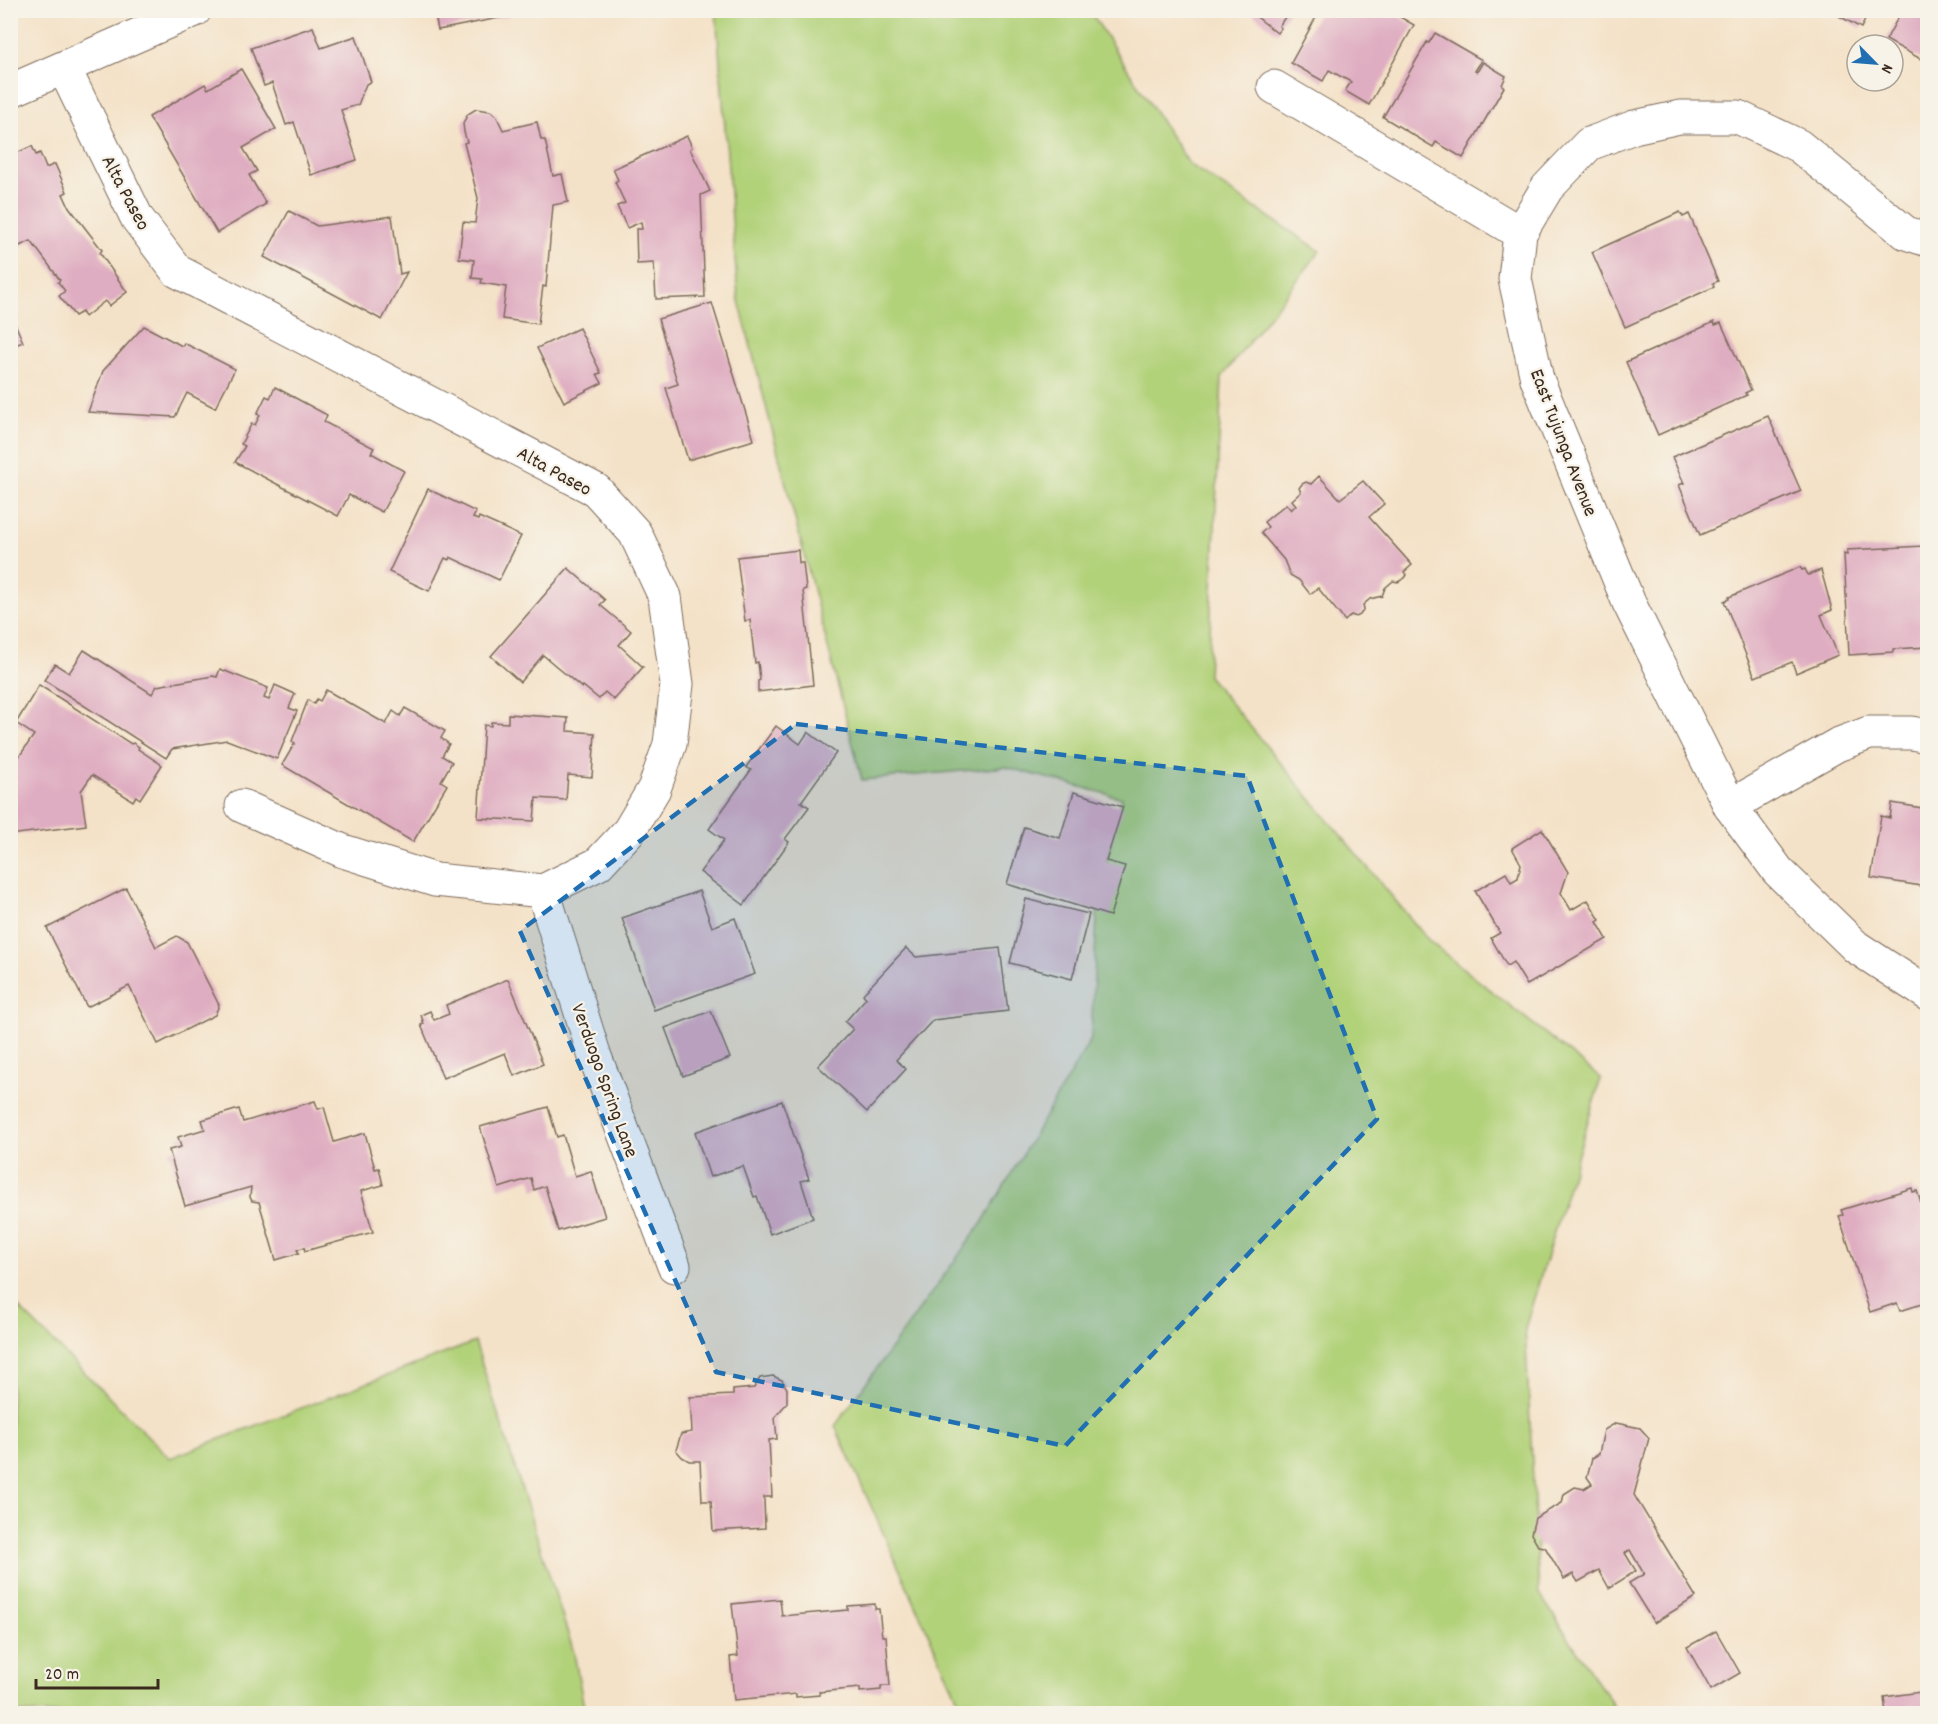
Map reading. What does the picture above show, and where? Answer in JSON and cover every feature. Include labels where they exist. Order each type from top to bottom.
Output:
[{"type":"street","points":[[10,91],[195,10]]},
{"type":"street","name":"Alta Paseo","points":[[64,68],[137,218],[177,271],[596,490],[635,533],[665,597],[677,684],[670,744],[654,789],[629,831],[598,864],[543,891]]},
{"type":"street","points":[[1275,87],[1520,233]]},
{"type":"street","name":"East Tujunga Avenue","points":[[1928,240],[1906,233],[1799,146],[1738,117],[1680,117],[1634,127],[1589,144],[1547,188],[1520,233],[1515,279],[1537,379],[1629,603],[1730,806],[1778,871],[1856,947],[1928,994]]},
{"type":"street","points":[[1730,806],[1837,745],[1869,733],[1911,733],[1928,736]]},
{"type":"street","points":[[242,806],[343,850],[435,880],[543,891]]},
{"type":"street","name":"Verduogo Spring Lane","points":[[543,891],[594,1054],[674,1266]]},
{"type":"highlighted area","points":[[796,724],[1247,776],[1377,1119],[1065,1446],[716,1372],[520,931]]},
{"type":"green space","points":[[716,11],[1090,11],[1189,164],[1320,251],[1222,377],[1208,676],[1430,942],[1601,1078],[1525,1328],[1539,1593],[1618,1713],[964,1713],[835,1426],[982,1223],[1091,1039],[1098,897],[1122,798],[1006,767],[862,780],[738,297]]},
{"type":"green space","points":[[11,1300],[170,1458],[475,1342],[574,1653],[585,1713],[11,1713]]},
{"type":"building","points":[[434,10],[508,10],[509,16],[438,30]]},
{"type":"building","points":[[1248,10],[1290,10],[1277,33]]},
{"type":"building","points":[[1320,10],[1388,10],[1414,25],[1369,105],[1345,91],[1351,82],[1329,70],[1323,81],[1291,63]]},
{"type":"building","points":[[1828,10],[1870,10],[1861,28]]},
{"type":"building","points":[[1902,10],[1928,10],[1928,63],[1905,50],[1905,33],[1890,33]]},
{"type":"building","points":[[313,27],[321,48],[356,36],[371,82],[366,84],[358,105],[341,110],[357,160],[311,175],[294,122],[286,125],[272,83],[264,86],[251,48]]},
{"type":"building","points":[[1435,33],[1482,60],[1475,71],[1477,72],[1483,62],[1506,76],[1502,85],[1504,87],[1463,158],[1436,142],[1433,147],[1383,117],[1427,42],[1429,43]]},
{"type":"building","points":[[241,69],[276,129],[243,148],[257,171],[249,175],[266,204],[217,233],[149,117],[205,84],[208,89]]},
{"type":"building","points":[[476,109],[490,111],[496,115],[503,130],[537,122],[541,140],[545,140],[553,176],[562,174],[568,202],[553,205],[546,287],[543,286],[538,324],[502,319],[506,287],[481,283],[482,279],[472,278],[474,260],[459,258],[463,222],[475,223],[478,198],[464,143],[467,142],[463,123],[468,114]]},
{"type":"building","points":[[687,136],[692,147],[690,149],[710,191],[701,195],[705,297],[656,299],[654,263],[637,264],[636,229],[642,229],[641,222],[627,228],[617,206],[625,203],[615,182],[618,180],[613,169]]},
{"type":"building","points":[[32,146],[36,155],[40,153],[46,168],[55,164],[67,192],[63,194],[69,207],[102,250],[100,253],[127,292],[109,306],[105,301],[85,317],[82,312],[75,316],[59,296],[65,291],[58,282],[60,280],[31,241],[10,250],[10,156]]},
{"type":"building","points":[[289,211],[317,226],[392,216],[400,274],[407,272],[382,320],[264,257]]},
{"type":"building","points":[[1680,212],[1683,217],[1689,214],[1718,281],[1713,283],[1714,287],[1625,327],[1592,252]]},
{"type":"building","points":[[712,303],[754,440],[688,460],[666,388],[678,384],[658,319]]},
{"type":"building","points":[[10,312],[23,342],[10,347]]},
{"type":"building","points":[[1714,322],[1715,325],[1721,323],[1751,390],[1745,393],[1747,395],[1658,435],[1626,362]]},
{"type":"building","points":[[144,326],[182,346],[184,343],[235,369],[215,408],[187,393],[175,417],[88,412],[103,371]]},
{"type":"building","points":[[579,328],[601,373],[597,374],[602,383],[564,402],[537,348]]},
{"type":"building","points":[[275,387],[327,415],[324,422],[374,448],[371,453],[404,471],[382,512],[349,495],[338,516],[235,462],[245,446],[241,444],[252,423],[255,425],[260,415],[257,414],[266,396],[270,398]]},
{"type":"building","points":[[1768,416],[1801,491],[1700,535],[1679,485],[1684,483],[1672,457]]},
{"type":"building","points":[[1319,476],[1340,499],[1363,481],[1384,504],[1369,517],[1412,565],[1404,572],[1407,575],[1405,578],[1398,582],[1393,581],[1385,588],[1382,596],[1370,599],[1363,605],[1364,608],[1360,615],[1356,617],[1351,615],[1345,621],[1318,588],[1310,594],[1299,580],[1290,575],[1284,560],[1261,533],[1268,527],[1264,522],[1286,504],[1291,510],[1296,505],[1292,500],[1301,492],[1299,488],[1302,484],[1306,482],[1311,484]]},
{"type":"building","points":[[428,489],[476,512],[473,518],[478,520],[479,517],[521,536],[499,580],[450,557],[449,560],[445,558],[429,591],[389,572]]},
{"type":"building","points":[[1924,546],[1924,551],[1928,550],[1928,647],[1849,655],[1844,554],[1847,555],[1847,550]]},
{"type":"building","points":[[798,550],[799,563],[803,563],[806,589],[803,590],[813,685],[758,692],[758,681],[760,680],[758,662],[755,663],[750,620],[745,621],[737,557]]},
{"type":"building","points":[[1800,567],[1802,570],[1805,569],[1808,575],[1821,570],[1832,610],[1821,615],[1838,655],[1796,673],[1792,662],[1755,677],[1724,601]]},
{"type":"building","points":[[568,568],[605,600],[600,605],[631,631],[619,645],[643,667],[614,700],[605,692],[599,699],[583,686],[582,688],[543,655],[520,682],[491,656]]},
{"type":"building","points":[[84,650],[152,694],[157,686],[217,677],[220,669],[268,688],[264,698],[269,700],[275,685],[295,694],[289,708],[297,711],[277,759],[227,740],[172,749],[166,758],[44,680],[55,664],[69,673]]},
{"type":"building","points":[[39,685],[131,744],[133,743],[162,765],[140,799],[136,796],[133,801],[92,775],[81,791],[86,825],[10,835],[10,770],[34,735],[16,723]]},
{"type":"building","points":[[326,690],[386,724],[393,711],[400,716],[405,708],[445,731],[441,738],[449,744],[442,756],[452,762],[441,781],[447,785],[413,842],[282,765],[295,743],[292,741],[308,700],[314,704],[317,699],[320,701]]},
{"type":"building","points":[[508,714],[568,718],[567,731],[595,733],[592,777],[568,775],[566,800],[536,798],[534,821],[478,818],[484,725],[491,726],[491,722],[508,723]]},
{"type":"building","points":[[776,726],[800,744],[808,732],[836,753],[801,802],[809,807],[785,839],[789,842],[744,905],[700,872],[724,840],[709,829],[751,770],[746,767]]},
{"type":"building","points":[[1074,792],[1123,807],[1106,861],[1125,866],[1110,916],[1007,884],[1024,827],[1060,838]]},
{"type":"building","points":[[1892,803],[1928,809],[1928,887],[1871,878],[1881,816],[1890,818]]},
{"type":"building","points":[[1542,829],[1568,872],[1561,893],[1571,910],[1588,900],[1600,920],[1597,922],[1607,939],[1527,985],[1513,962],[1507,966],[1491,938],[1500,933],[1475,891],[1506,873],[1511,882],[1518,878],[1521,864],[1512,848]]},
{"type":"building","points":[[126,888],[156,947],[177,936],[187,942],[219,1005],[215,1015],[158,1044],[129,986],[87,1007],[47,928]]},
{"type":"building","points":[[699,891],[712,927],[735,918],[755,974],[654,1010],[622,918]]},
{"type":"building","points":[[1026,899],[1089,914],[1072,979],[1010,963]]},
{"type":"building","points":[[906,948],[916,957],[1000,948],[1008,1011],[933,1020],[896,1060],[906,1069],[867,1112],[818,1066],[853,1029],[845,1022],[866,998],[863,994]]},
{"type":"building","points":[[508,979],[543,1064],[514,1076],[505,1053],[443,1078],[421,1025],[424,1024],[421,1015],[430,1011],[434,1020],[449,1014],[446,1005]]},
{"type":"building","points":[[711,1011],[730,1058],[683,1076],[665,1028]]},
{"type":"building","points":[[315,1101],[318,1109],[324,1107],[334,1142],[365,1133],[375,1169],[379,1168],[383,1185],[361,1191],[373,1232],[305,1251],[304,1247],[297,1250],[299,1253],[276,1260],[259,1202],[252,1201],[250,1197],[251,1187],[185,1206],[169,1150],[181,1147],[178,1137],[205,1129],[202,1120],[239,1109],[243,1122]]},
{"type":"building","points":[[782,1101],[809,1179],[801,1181],[813,1218],[770,1234],[757,1196],[754,1197],[743,1166],[710,1177],[695,1132]]},
{"type":"building","points":[[548,1107],[557,1137],[563,1135],[575,1176],[591,1171],[605,1217],[558,1231],[545,1186],[534,1190],[531,1178],[499,1188],[480,1127]]},
{"type":"building","points":[[1912,1188],[1913,1192],[1917,1191],[1928,1223],[1928,1302],[1900,1311],[1897,1303],[1870,1312],[1839,1216],[1843,1215],[1841,1210]]},
{"type":"building","points":[[773,1376],[782,1380],[787,1389],[787,1403],[775,1417],[777,1439],[769,1440],[772,1497],[764,1497],[765,1528],[713,1531],[711,1501],[702,1501],[700,1461],[689,1461],[676,1450],[681,1434],[692,1432],[690,1397],[733,1395],[733,1390],[754,1388],[760,1378]]},
{"type":"building","points":[[1616,1423],[1640,1428],[1649,1438],[1634,1495],[1696,1597],[1654,1623],[1629,1583],[1644,1574],[1630,1550],[1625,1553],[1636,1571],[1609,1588],[1599,1570],[1578,1582],[1573,1574],[1564,1579],[1545,1547],[1538,1546],[1531,1534],[1535,1518],[1562,1503],[1564,1494],[1575,1487],[1584,1489],[1592,1484],[1587,1477],[1592,1458],[1599,1454],[1604,1430]]},
{"type":"building","points":[[780,1599],[782,1616],[848,1610],[848,1606],[875,1604],[875,1609],[879,1609],[882,1636],[886,1636],[890,1686],[881,1686],[881,1690],[860,1692],[860,1688],[819,1692],[820,1695],[796,1697],[796,1694],[734,1700],[730,1657],[738,1656],[732,1604]]},
{"type":"building","points":[[1716,1631],[1740,1673],[1711,1690],[1687,1647]]},
{"type":"building","points":[[1928,1691],[1928,1714],[1886,1714],[1884,1697]]}]
